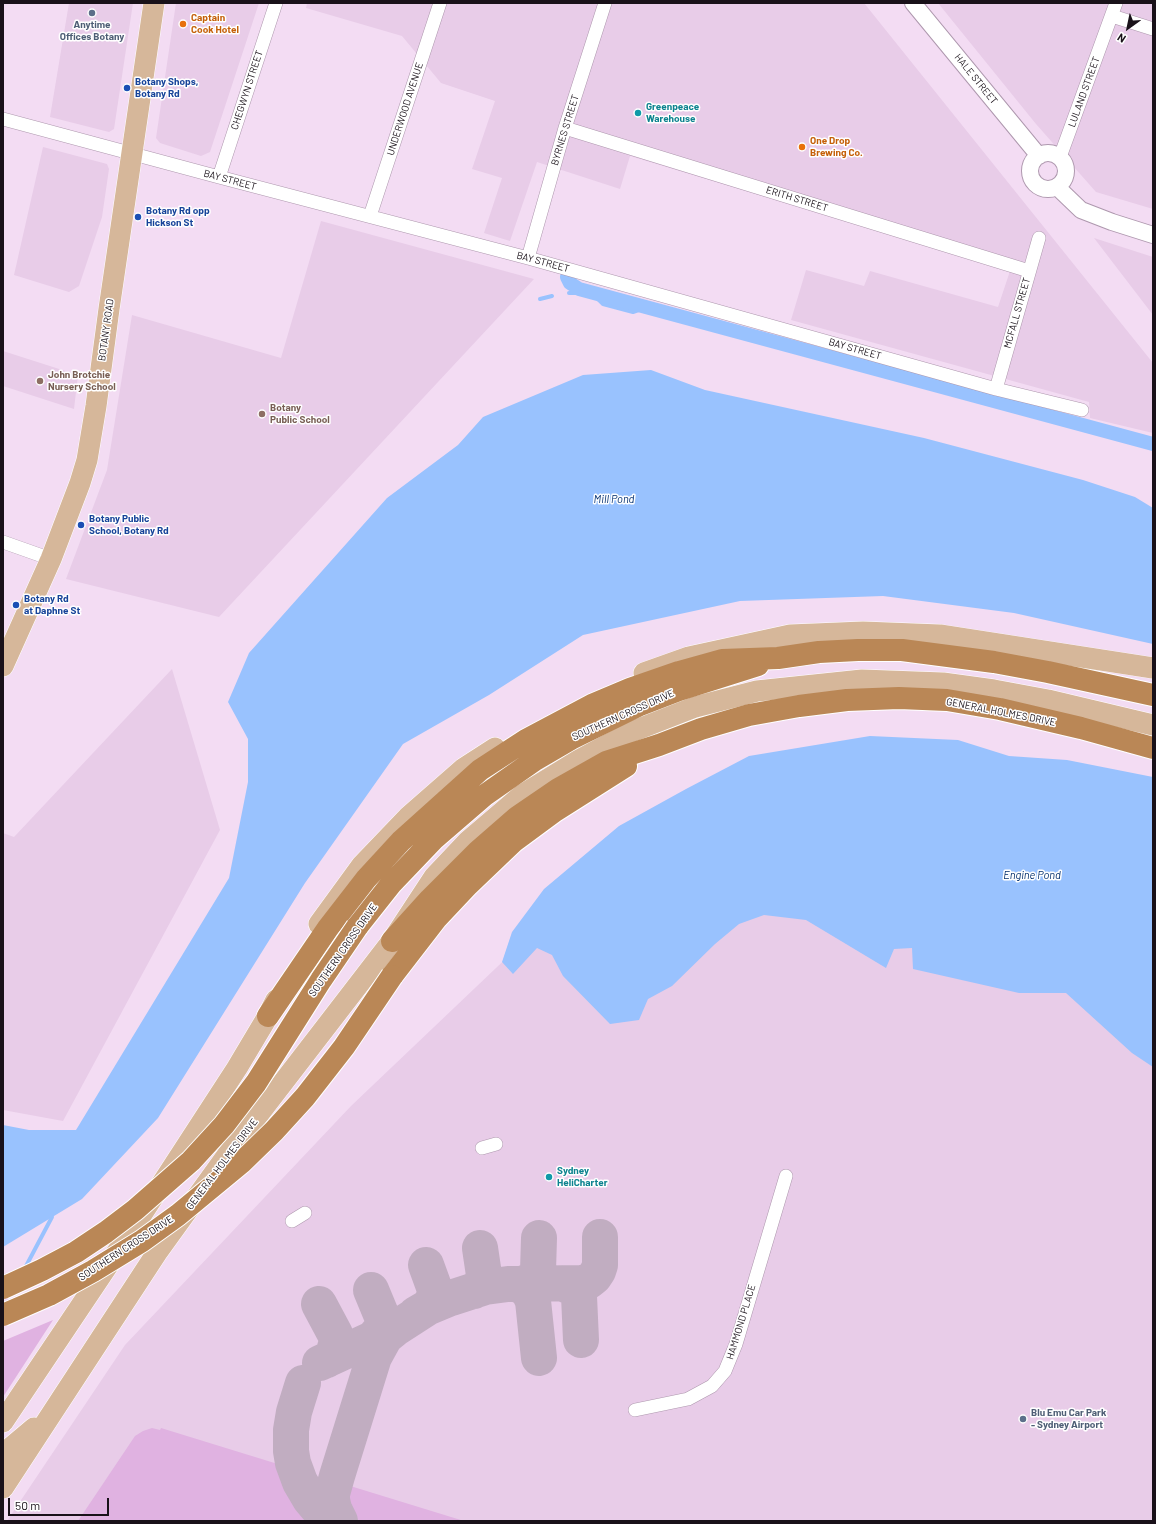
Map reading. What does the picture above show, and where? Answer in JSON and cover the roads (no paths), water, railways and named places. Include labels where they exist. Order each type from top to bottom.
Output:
[{"type":"highway","points":[[268,1016],[328,928],[366,879],[401,841],[480,770],[526,740],[592,706],[630,689],[679,672],[722,660],[778,658],[819,652],[850,650],[910,651],[946,655],[1048,672],[1153,695]]},
{"type":"highway","name":"SOUTHERN CROSS DRIVE","points":[[3,1288],[76,1252],[106,1232],[135,1210],[191,1161],[224,1125],[256,1083],[321,980],[357,927],[391,884],[434,839],[485,795],[535,760],[570,739],[640,706],[679,690],[730,675],[778,658]]},
{"type":"highway","name":"GENERAL HOLMES DRIVE","points":[[659,745],[701,729],[750,715],[799,706],[847,700],[899,698],[947,700],[1000,709],[1081,728],[1153,748]]},
{"type":"highway","points":[[392,941],[430,899],[478,851],[517,816],[558,788],[606,762],[659,745]]},
{"type":"highway","name":"SOUTHERN CROSS DRIVE","points":[[3,1315],[62,1288],[142,1241],[178,1215],[241,1163],[274,1131],[304,1097],[344,1047],[392,976],[436,919],[468,885],[513,842],[555,811],[659,745]]},
{"type":"main road","name":"BOTANY ROAD","points":[[3,666],[51,559],[80,484],[87,460],[154,3]]},
{"type":"main road","points":[[3,1422],[131,1231],[236,1068],[268,1016],[299,952],[328,910],[362,865],[408,817],[464,768],[513,736],[579,700],[634,677],[689,657],[790,635],[863,632],[940,635],[1153,668]]},
{"type":"main road","name":"GENERAL HOLMES DRIVE","points":[[3,1488],[158,1250],[228,1154],[392,941],[434,877],[468,841],[522,795],[579,760],[631,732],[695,707],[765,690],[862,680],[936,683],[994,690],[1040,698],[1153,725]]},
{"type":"main road","name":"GENERAL HOLMES DRIVE","points":[[3,1458],[8,1449],[50,1415]]},
{"type":"street","name":"CHEGWYN STREET","points":[[219,177],[276,3]]},
{"type":"street","name":"UNDERWOOD AVENUE","points":[[370,216],[440,3]]},
{"type":"street","name":"BYRNES STREET","points":[[528,258],[565,128],[605,3]]},
{"type":"street","name":"HALE STREET","points":[[913,3],[1039,156]]},
{"type":"street","name":"LULAND STREET","points":[[1060,157],[1116,3]]},
{"type":"street","points":[[1112,16],[1153,29]]},
{"type":"street","name":"BAY STREET","points":[[3,119],[528,258],[996,389],[1082,410]]},
{"type":"street","name":"ERITH STREET","points":[[565,128],[1029,271]]},
{"type":"street","points":[[1050,153],[1060,157],[1064,162],[1066,173],[1062,183],[1057,187],[1046,189],[1041,188],[1033,180],[1030,170],[1032,164],[1039,156],[1050,153]]},
{"type":"street","points":[[1057,187],[1081,210],[1153,235]]},
{"type":"street","name":"MCFALL STREET","points":[[996,389],[1039,238]]},
{"type":"street","points":[[3,542],[51,559]]},
{"type":"street","points":[[482,1148],[496,1144]]},
{"type":"street","name":"HAMMOND PLACE","points":[[635,1410],[688,1399],[712,1386],[725,1371],[736,1344],[786,1176]]},
{"type":"street","points":[[292,1221],[305,1213]]},
{"type":"water","name":"Mill Pond","points":[[651,370],[705,390],[924,438],[1083,480],[1135,497],[1153,508],[1153,644],[1014,613],[883,596],[740,601],[583,635],[489,695],[403,744],[305,883],[158,1118],[82,1199],[3,1247],[3,1125],[29,1130],[76,1130],[229,878],[248,782],[248,739],[228,702],[249,653],[387,498],[458,445],[483,417],[583,375]]},
{"type":"water","name":"Engine Pond","points":[[870,736],[958,740],[1009,756],[1067,760],[1153,777],[1153,1067],[1132,1053],[1066,993],[1019,993],[913,969],[912,948],[894,949],[886,968],[806,920],[764,915],[739,924],[715,944],[672,986],[648,999],[639,1020],[610,1024],[563,976],[552,955],[537,948],[513,974],[502,962],[512,932],[544,889],[619,826],[749,756]]},
{"type":"waterway","points":[[567,277],[570,283],[579,289],[1153,444]]},
{"type":"waterway","points":[[567,286],[579,289]]},
{"type":"waterway","points":[[569,293],[592,293],[603,304],[633,312],[647,307]]},
{"type":"waterway","points":[[540,299],[552,296]]},
{"type":"waterway","points":[[25,1268],[52,1217]]},
{"type":"place","name":"Anytime Offices Botany","points":[[92,13]]},
{"type":"place","name":"Captain Cook Hotel","points":[[183,24]]},
{"type":"place","name":"Botany Shops, Botany Rd","points":[[127,88]]},
{"type":"place","name":"Greenpeace Warehouse","points":[[638,113]]},
{"type":"place","name":"One Drop Brewing Co.","points":[[802,147]]},
{"type":"place","name":"Botany Rd opp Hickson St","points":[[138,217]]},
{"type":"place","name":"John Brotchie Nursery School","points":[[40,381]]},
{"type":"place","name":"Botany Public School","points":[[262,414]]},
{"type":"place","name":"Botany Public School, Botany Rd","points":[[81,525]]},
{"type":"place","name":"Botany Rd at Daphne St","points":[[16,605]]},
{"type":"place","name":"Sydney HeliCharter","points":[[549,1177]]},
{"type":"place","name":"Blu Emu Car Park - Sydney Airport","points":[[1023,1419]]}]
